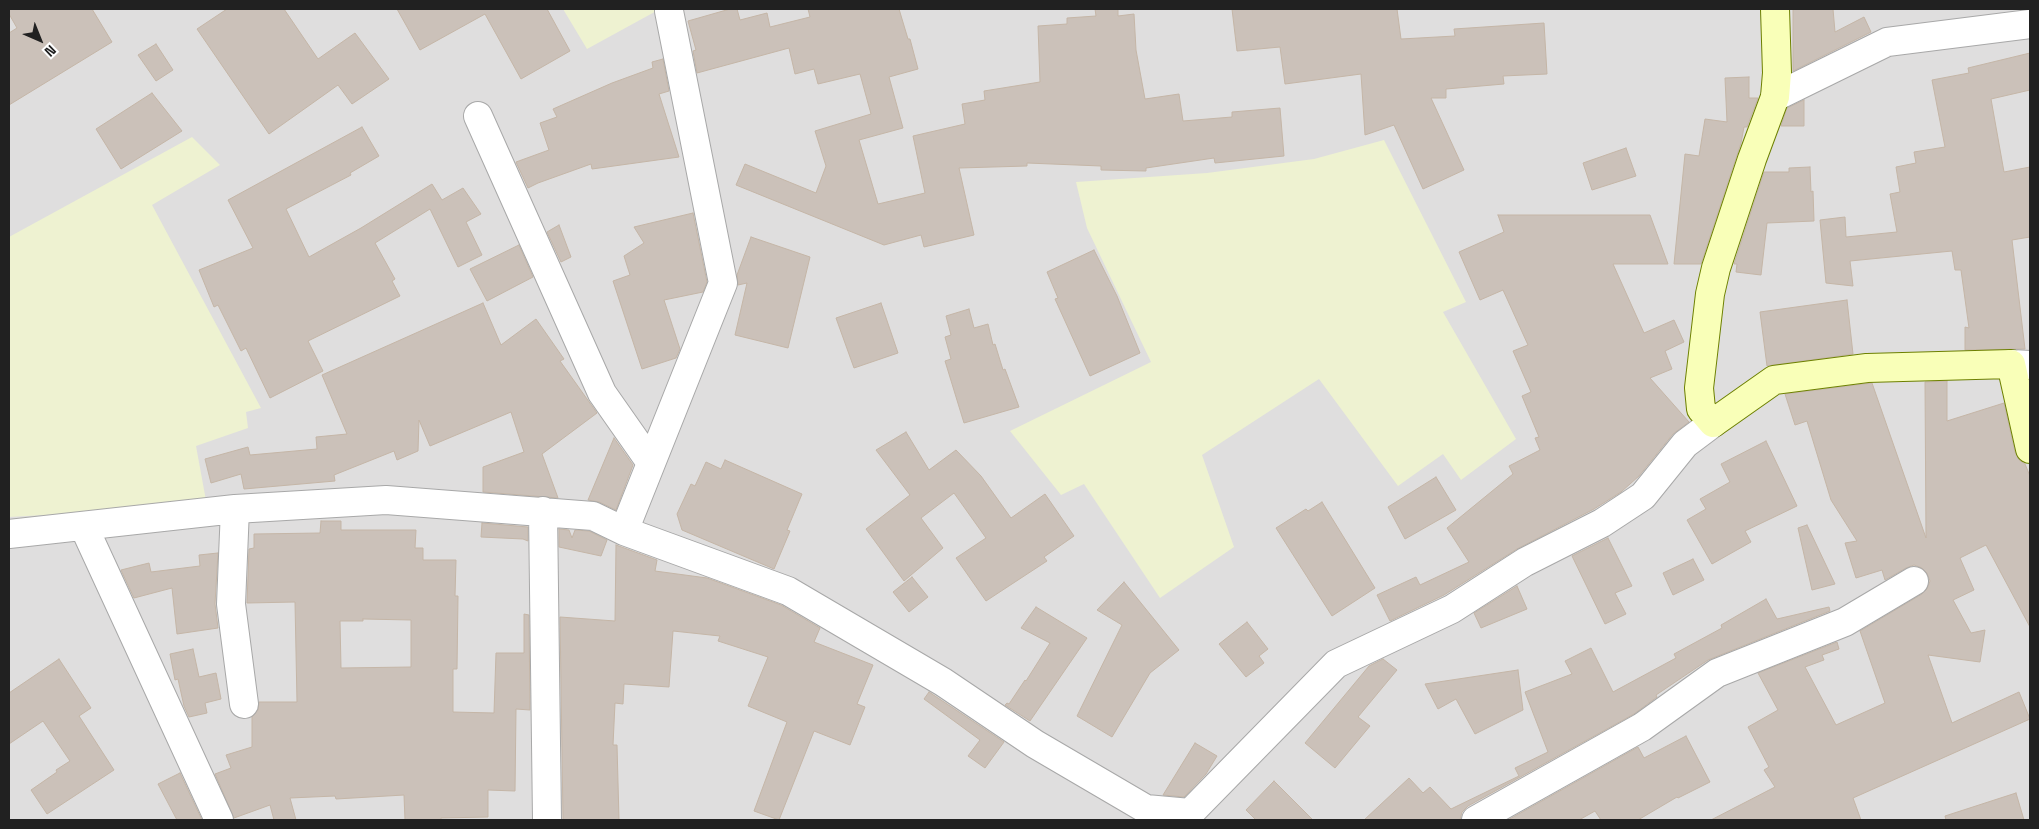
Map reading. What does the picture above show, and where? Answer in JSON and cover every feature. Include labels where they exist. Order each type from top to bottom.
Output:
[{"type":"street","points":[[1713,423],[1701,409],[1699,388],[1710,294],[1716,268],[1740,195],[1775,97],[1777,73],[1775,9]]},
{"type":"street","points":[[624,531],[723,283],[669,11]]},
{"type":"street","points":[[1775,97],[1887,42],[2030,24]]},
{"type":"street","points":[[478,116],[602,393],[651,463]]},
{"type":"street","points":[[9,534],[235,509],[386,500],[593,516],[624,531],[788,591],[943,682],[1034,744],[1146,809],[1190,813],[1336,664],[1452,609],[1525,562],[1602,523],[1643,496],[1686,444],[1774,380],[1867,368],[2020,364],[2030,449]]},
{"type":"street","points":[[235,509],[232,604],[244,704]]},
{"type":"street","points":[[543,511],[547,820]]},
{"type":"street","points":[[84,527],[219,820]]},
{"type":"street","points":[[1476,820],[1642,727],[1717,673],[1845,622],[1914,581]]},
{"type":"shaded area","points":[[9,9],[2030,9],[2030,820],[9,820]]},
{"type":"green space","points":[[563,9],[660,9],[587,49]]},
{"type":"green space","points":[[192,137],[220,165],[152,205],[261,408],[246,412],[248,428],[196,446],[207,506],[9,517],[9,237]]},
{"type":"green space","points":[[1384,140],[1466,302],[1443,312],[1516,439],[1461,480],[1443,454],[1398,486],[1319,379],[1202,455],[1234,547],[1160,598],[1084,484],[1061,495],[1010,431],[1151,362],[1087,228],[1076,182],[1207,173],[1314,159]]},
{"type":"building","points":[[9,9],[92,9],[112,42],[9,105],[9,33],[17,28],[9,14]]},
{"type":"building","points":[[227,9],[284,9],[318,59],[355,33],[389,79],[352,104],[338,85],[269,134],[197,29]]},
{"type":"building","points":[[397,9],[547,9],[570,51],[521,79],[485,14],[420,50]]},
{"type":"building","points":[[730,9],[737,9],[740,20],[767,13],[770,27],[810,17],[808,9],[899,9],[918,69],[889,77],[903,128],[859,140],[878,204],[925,193],[913,136],[965,124],[962,104],[985,100],[984,91],[1040,82],[1038,26],[1067,24],[1067,18],[1096,16],[1095,9],[1118,9],[1118,16],[1134,14],[1136,50],[1145,99],[1179,94],[1183,121],[1232,117],[1232,112],[1280,108],[1284,156],[1215,163],[1214,158],[1146,168],[1146,171],[1101,170],[1101,166],[1027,163],[1027,166],[959,168],[974,235],[924,247],[921,235],[884,245],[736,185],[745,164],[816,193],[826,166],[815,131],[871,114],[860,74],[818,84],[814,69],[795,74],[789,48],[697,73],[693,51],[696,50],[688,21]]},
{"type":"building","points":[[1232,9],[1397,9],[1401,39],[1455,36],[1454,29],[1544,23],[1547,74],[1503,76],[1504,84],[1446,89],[1446,98],[1431,98],[1464,170],[1423,189],[1394,125],[1365,135],[1361,74],[1285,84],[1280,47],[1237,51]]},
{"type":"building","points":[[1793,9],[1833,9],[1835,32],[1864,17],[1871,32],[1793,71]]},
{"type":"building","points":[[156,44],[173,70],[156,81],[138,55]]},
{"type":"building","points":[[2030,53],[2030,90],[1991,99],[2004,172],[2030,167],[2030,237],[2012,240],[2025,349],[1965,350],[1965,327],[1969,328],[1961,270],[1955,270],[1952,251],[1850,261],[1853,286],[1826,283],[1820,220],[1845,217],[1846,237],[1897,232],[1890,194],[1900,192],[1896,167],[1916,163],[1914,152],[1945,147],[1932,80],[1969,73],[1968,68]]},
{"type":"building","points":[[663,59],[669,91],[659,94],[679,157],[592,169],[591,164],[528,188],[516,162],[549,150],[540,123],[557,117],[553,109],[612,83],[653,68],[652,62]]},
{"type":"building","points":[[1749,77],[1749,98],[1758,98],[1747,127],[1744,127],[1741,143],[1701,264],[1674,264],[1685,154],[1699,156],[1705,119],[1727,122],[1725,78]]},
{"type":"building","points":[[152,93],[182,131],[121,169],[96,129]]},
{"type":"building","points":[[1804,100],[1804,126],[1781,126],[1787,108]]},
{"type":"building","points":[[362,127],[379,156],[350,173],[351,175],[286,209],[309,257],[361,228],[432,184],[442,200],[463,188],[481,214],[466,222],[482,255],[458,267],[430,209],[375,243],[395,279],[392,281],[400,296],[308,341],[323,371],[270,398],[246,348],[241,351],[218,305],[214,307],[199,270],[253,248],[228,200]]},
{"type":"building","points":[[1626,148],[1636,176],[1592,190],[1583,163]]},
{"type":"building","points":[[1810,167],[1814,221],[1767,223],[1761,275],[1736,272],[1737,264],[1734,264],[1764,172],[1789,172],[1789,168]]},
{"type":"building","points":[[693,213],[707,282],[703,292],[664,300],[680,349],[676,358],[642,369],[613,281],[630,275],[624,256],[644,243],[634,227]]},
{"type":"building","points":[[1498,215],[1650,215],[1668,264],[1613,264],[1644,333],[1674,320],[1684,342],[1665,351],[1672,369],[1650,378],[1689,422],[1673,434],[1639,476],[1621,492],[1594,509],[1517,549],[1444,595],[1390,621],[1377,595],[1416,577],[1420,585],[1469,562],[1447,528],[1513,474],[1509,466],[1540,450],[1535,438],[1539,437],[1522,396],[1531,392],[1513,351],[1528,345],[1503,290],[1480,300],[1459,252],[1504,232]]},
{"type":"building","points":[[559,225],[571,257],[561,262],[547,232]]},
{"type":"building","points":[[751,237],[810,257],[788,348],[735,335],[747,283],[738,285],[737,275]]},
{"type":"building","points":[[519,245],[533,277],[487,301],[470,269]]},
{"type":"building","points":[[1094,250],[1117,296],[1140,353],[1090,376],[1055,299],[1058,298],[1047,272]]},
{"type":"building","points":[[1847,300],[1853,354],[1767,366],[1760,312]]},
{"type":"building","points":[[483,303],[501,345],[536,319],[564,359],[560,361],[597,413],[542,454],[558,498],[483,492],[483,467],[524,452],[511,412],[430,446],[419,420],[418,451],[397,460],[394,451],[334,475],[335,481],[244,489],[241,474],[211,483],[205,459],[248,447],[250,455],[317,449],[316,437],[347,434],[322,375]]},
{"type":"building","points":[[881,303],[898,353],[854,368],[836,318]]},
{"type":"building","points":[[969,309],[974,328],[988,324],[993,345],[995,344],[1003,370],[1005,369],[1019,407],[964,423],[945,361],[951,359],[945,337],[951,335],[946,316]]},
{"type":"building","points":[[1947,381],[1947,421],[2004,403],[2015,452],[2019,460],[2025,464],[2030,476],[2030,627],[1986,545],[1960,558],[1974,590],[1953,600],[1971,633],[1985,630],[1980,662],[1928,655],[1952,723],[2019,692],[2030,719],[1853,798],[1861,820],[1711,820],[1775,787],[1764,770],[1769,767],[1748,727],[1778,710],[1758,673],[1837,642],[1839,649],[1822,655],[1824,660],[1805,667],[1836,725],[1885,703],[1860,631],[1922,594],[1927,589],[1930,581],[1927,573],[1922,568],[1914,565],[1885,580],[1882,570],[1856,578],[1845,543],[1857,541],[1831,500],[1807,421],[1795,425],[1785,394],[1872,383],[1926,538],[1925,382]]},
{"type":"building","points":[[906,432],[929,470],[956,450],[981,476],[1011,518],[1045,494],[1074,536],[1044,557],[1047,561],[986,601],[956,558],[986,538],[954,493],[921,518],[943,548],[904,581],[866,529],[910,495],[876,450]]},
{"type":"building","points":[[614,438],[633,465],[616,510],[599,502],[588,500]]},
{"type":"building","points":[[1766,441],[1797,506],[1745,531],[1751,542],[1712,564],[1687,520],[1706,509],[1700,499],[1730,482],[1721,464]]},
{"type":"building","points":[[725,460],[802,494],[787,530],[790,531],[774,569],[682,530],[677,514],[691,484],[695,486],[706,462],[721,469]]},
{"type":"building","points":[[1436,477],[1456,510],[1405,539],[1388,507]]},
{"type":"building","points":[[1322,502],[1375,588],[1332,616],[1276,528],[1306,509],[1308,511]]},
{"type":"building","points":[[321,521],[341,521],[341,530],[416,530],[415,548],[423,548],[423,560],[456,560],[455,596],[458,596],[457,669],[453,669],[453,712],[494,713],[496,653],[524,653],[524,614],[529,615],[530,710],[516,709],[515,791],[488,790],[488,817],[405,820],[404,795],[336,799],[335,796],[290,798],[296,820],[274,820],[270,805],[234,818],[215,774],[231,768],[226,755],[252,747],[252,717],[258,710],[259,702],[297,702],[295,602],[247,603],[249,549],[254,548],[254,534],[320,533]],"holes":[[[363,619],[411,620],[411,667],[341,668],[340,621],[363,621]]]},
{"type":"building","points":[[482,523],[528,527],[528,541],[523,539],[481,537]]},
{"type":"building","points":[[1807,525],[1835,584],[1812,590],[1798,528]]},
{"type":"building","points":[[559,529],[569,530],[572,538],[575,530],[589,531],[607,540],[601,556],[559,547]]},
{"type":"building","points":[[1608,538],[1632,586],[1615,593],[1626,614],[1605,624],[1572,556]]},
{"type":"building","points":[[616,545],[657,560],[655,571],[707,578],[781,605],[820,628],[814,642],[873,665],[857,704],[865,707],[850,745],[814,731],[779,820],[754,811],[787,722],[748,706],[768,657],[718,641],[720,636],[673,631],[669,687],[624,684],[623,704],[615,703],[613,745],[617,745],[619,820],[563,820],[560,617],[615,621]]},
{"type":"building","points":[[218,553],[215,604],[218,628],[177,634],[172,588],[134,598],[121,570],[149,563],[151,572],[200,566],[199,555]]},
{"type":"building","points":[[1693,559],[1704,580],[1673,595],[1663,573]]},
{"type":"building","points":[[912,577],[928,597],[909,612],[893,592]]},
{"type":"building","points":[[1124,582],[1179,650],[1150,673],[1112,737],[1077,716],[1122,625],[1097,610]]},
{"type":"building","points":[[1517,586],[1527,609],[1481,628],[1474,613]]},
{"type":"building","points":[[1766,599],[1777,619],[1829,607],[1830,611],[1708,660],[1656,695],[1657,697],[1634,714],[1468,806],[1462,812],[1460,820],[1364,820],[1409,778],[1423,793],[1430,787],[1451,809],[1519,776],[1515,768],[1548,752],[1525,692],[1572,674],[1565,661],[1591,648],[1613,692],[1676,658],[1674,654],[1722,628],[1721,625]]},
{"type":"building","points":[[1036,607],[1087,638],[1030,721],[1005,705],[1009,704],[1026,681],[1050,643],[1021,628]]},
{"type":"building","points":[[1247,622],[1268,649],[1259,656],[1264,663],[1246,677],[1219,644]]},
{"type":"building","points":[[193,649],[199,677],[216,673],[221,699],[205,703],[207,713],[189,717],[184,706],[178,679],[175,680],[170,654]]},
{"type":"building","points":[[59,659],[91,708],[79,716],[114,770],[47,814],[31,790],[70,761],[43,721],[9,744],[9,693]]},
{"type":"building","points":[[1383,659],[1397,670],[1358,717],[1370,726],[1335,768],[1305,743],[1369,666]]},
{"type":"building","points":[[1518,670],[1523,710],[1475,734],[1456,699],[1438,709],[1425,684]]},
{"type":"building","points":[[929,692],[1004,742],[985,768],[968,756],[980,740],[924,699]]},
{"type":"building","points":[[1686,736],[1710,782],[1677,797],[1638,820],[1601,820],[1595,811],[1579,820],[1508,820],[1638,747],[1644,758]]},
{"type":"building","points":[[1195,743],[1217,756],[1206,774],[1184,797],[1163,795]]},
{"type":"building","points":[[180,773],[202,820],[177,820],[158,784]]},
{"type":"building","points":[[1274,781],[1313,820],[1256,820],[1246,810]]},
{"type":"building","points":[[2016,793],[2024,820],[1946,820],[1945,816]]}]
